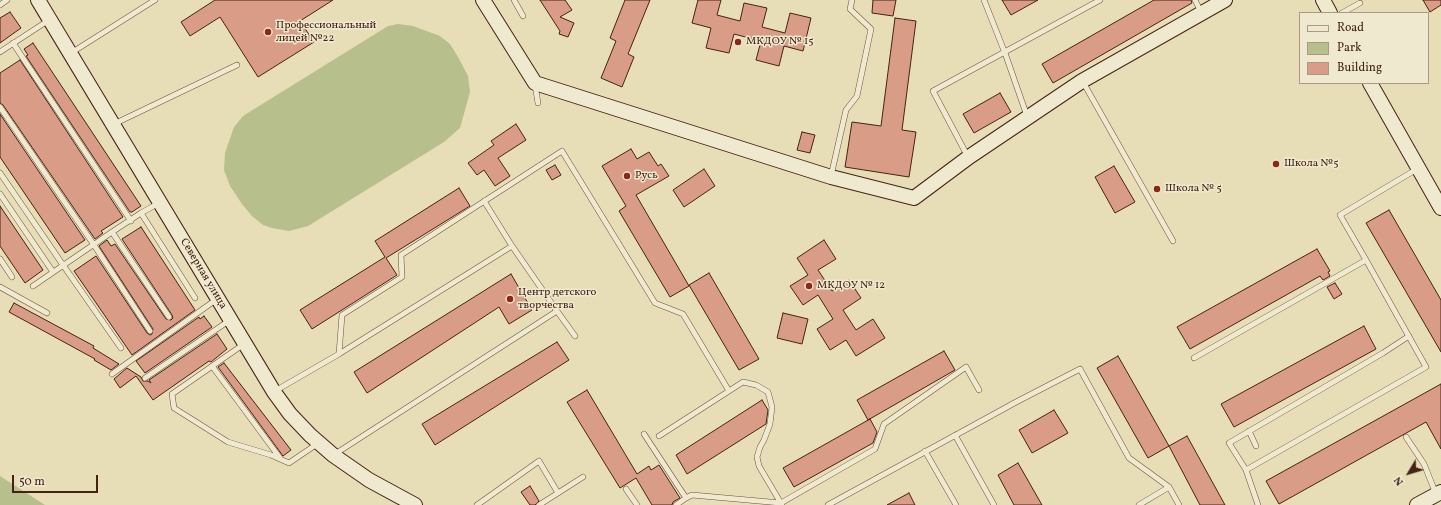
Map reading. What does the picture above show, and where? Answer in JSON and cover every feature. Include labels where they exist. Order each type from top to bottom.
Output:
[{"type":"street","name":"Северная улица","points":[[38,0],[274,392],[290,414],[310,435],[333,455],[369,480],[410,504]]},
{"type":"street","points":[[483,0],[535,82],[831,177],[914,198],[969,157],[1082,81],[1225,0]]},
{"type":"street","points":[[1323,0],[1329,12]]},
{"type":"street","points":[[1371,84],[1440,205]]},
{"type":"street","points":[[1417,505],[1439,493]]},
{"type":"lane","points":[[0,5],[7,0]]},
{"type":"lane","points":[[70,53],[155,0]]},
{"type":"lane","points":[[514,0],[523,16]]},
{"type":"lane","points":[[831,177],[846,110],[857,96],[871,30],[850,9],[852,0]]},
{"type":"lane","points":[[984,0],[1028,117]]},
{"type":"lane","points":[[969,157],[934,91],[1100,0]]},
{"type":"lane","points":[[1195,0],[1202,13]]},
{"type":"lane","points":[[1344,12],[1360,3]]},
{"type":"lane","points":[[0,52],[50,19]]},
{"type":"lane","points":[[13,43],[131,221]]},
{"type":"lane","points":[[113,124],[237,65]]},
{"type":"lane","points":[[1082,81],[1172,241]]},
{"type":"lane","points":[[535,82],[538,103]]},
{"type":"lane","points":[[0,107],[94,245],[150,331]]},
{"type":"lane","points":[[339,354],[342,315],[402,277],[401,255],[562,151],[655,303],[682,314],[729,391]]},
{"type":"lane","points":[[1246,470],[1426,367],[1340,215],[1418,168]]},
{"type":"lane","points":[[0,173],[121,348]]},
{"type":"lane","points":[[0,194],[53,272]]},
{"type":"lane","points":[[484,201],[512,246],[575,336]]},
{"type":"lane","points":[[33,286],[141,213],[160,203]]},
{"type":"lane","points":[[141,213],[195,298]]},
{"type":"lane","points":[[112,232],[169,317]]},
{"type":"lane","points":[[274,392],[339,354],[512,246]]},
{"type":"lane","points":[[0,259],[12,277]]},
{"type":"lane","points":[[1194,358],[1366,260]]},
{"type":"lane","points":[[0,287],[47,313]]},
{"type":"lane","points":[[112,374],[218,298]]},
{"type":"lane","points":[[333,455],[557,311]]},
{"type":"lane","points":[[145,378],[231,320]]},
{"type":"lane","points":[[1258,505],[1246,470],[1229,443],[1383,353],[1409,336]]},
{"type":"lane","points":[[245,343],[172,394],[174,408],[228,442],[280,458],[289,463],[319,443]]},
{"type":"lane","points":[[212,366],[280,458]]},
{"type":"lane","points":[[676,505],[692,495],[782,504],[875,449],[884,424],[966,367],[979,390]]},
{"type":"lane","points":[[828,505],[925,451],[1080,369],[1128,458],[1169,486],[1179,505]]},
{"type":"lane","points":[[658,436],[743,382],[756,385],[768,392],[772,407],[770,424],[760,446],[757,457],[759,466],[782,504]]},
{"type":"lane","points":[[1249,431],[1256,446]]},
{"type":"lane","points":[[644,434],[686,498]]},
{"type":"lane","points":[[955,435],[994,505]]},
{"type":"lane","points":[[1406,437],[1424,464],[1439,493]]},
{"type":"lane","points":[[925,451],[956,505]]},
{"type":"lane","points":[[477,505],[539,460],[558,493]]},
{"type":"lane","points":[[539,505],[582,476]]},
{"type":"lane","points":[[1139,505],[1169,486]]},
{"type":"lane","points":[[626,489],[637,505]]},
{"type":"green space","points":[[398,24],[413,26],[440,36],[450,44],[458,57],[468,76],[470,92],[460,128],[444,142],[308,226],[289,231],[263,225],[252,216],[242,204],[230,186],[224,170],[225,153],[234,127],[243,116],[388,26]]},
{"type":"green space","points":[[0,476],[45,505],[0,505]]},
{"type":"building","name":"Профессиональный лицей №22","points":[[215,0],[333,0],[300,21],[314,42],[258,77],[220,17],[190,36],[181,22]]},
{"type":"building","points":[[540,0],[565,0],[572,10],[560,17],[574,23],[568,37],[559,34],[560,31]]},
{"type":"building","points":[[625,0],[650,0],[628,54],[634,57],[622,87],[601,78],[616,41],[610,38]]},
{"type":"building","points":[[698,0],[721,0],[717,15],[740,21],[744,3],[767,8],[762,27],[785,33],[790,13],[811,18],[803,51],[784,46],[779,66],[756,60],[761,41],[734,34],[729,53],[706,48],[711,28],[692,23]]},
{"type":"building","points":[[873,0],[896,0],[893,16],[872,13]]},
{"type":"building","points":[[1002,0],[1038,0],[1011,15]]},
{"type":"building","points":[[1154,0],[1191,0],[1192,3],[1053,83],[1042,64]]},
{"type":"building","points":[[1423,0],[1441,0],[1441,5],[1430,12]]},
{"type":"building","points":[[10,12],[21,28],[0,43],[0,18]]},
{"type":"building","points":[[895,18],[916,21],[902,130],[916,132],[909,177],[845,167],[852,122],[881,126]]},
{"type":"building","points":[[33,43],[141,206],[132,212],[130,212],[26,56],[28,55],[24,49]]},
{"type":"building","points":[[20,60],[123,217],[101,231],[103,233],[95,239],[3,105],[0,103],[0,73]]},
{"type":"building","points":[[1000,93],[1011,112],[974,133],[963,114]]},
{"type":"building","points":[[0,114],[85,240],[65,253],[0,157]]},
{"type":"building","points":[[516,124],[526,140],[498,158],[510,176],[495,186],[484,170],[477,175],[468,163],[494,145],[491,141]]},
{"type":"building","points":[[802,132],[815,135],[810,153],[797,150]]},
{"type":"building","points":[[631,149],[637,159],[649,152],[658,166],[661,164],[669,176],[636,195],[689,286],[670,297],[619,211],[626,206],[602,166]]},
{"type":"building","points":[[555,165],[561,175],[552,180],[546,170]]},
{"type":"building","points":[[1114,166],[1135,202],[1115,213],[1095,177]]},
{"type":"building","points":[[704,169],[715,186],[684,207],[673,190]]},
{"type":"building","points":[[459,188],[470,206],[386,258],[397,275],[312,329],[300,310],[385,257],[375,241]]},
{"type":"building","points":[[0,206],[43,270],[25,283],[0,246]]},
{"type":"building","points":[[1389,210],[1441,300],[1441,352],[1366,223]]},
{"type":"building","points":[[141,227],[195,310],[132,355],[74,271],[96,256],[147,333],[150,335],[152,334],[153,329],[99,246],[107,240],[111,246],[115,244],[166,319],[171,320],[173,318],[172,315],[122,239]]},
{"type":"building","points":[[824,240],[836,259],[818,270],[832,291],[849,280],[861,298],[843,310],[856,330],[873,319],[885,338],[856,356],[846,340],[830,350],[817,329],[833,319],[818,295],[803,305],[790,286],[808,275],[797,258]]},
{"type":"building","points":[[1317,249],[1330,271],[1328,272],[1330,276],[1323,280],[1320,276],[1190,349],[1177,327]]},
{"type":"building","points":[[709,273],[759,359],[739,370],[689,285]]},
{"type":"building","points":[[511,274],[532,310],[509,324],[499,307],[367,393],[354,372]]},
{"type":"building","points":[[1335,283],[1342,294],[1334,299],[1327,287]]},
{"type":"building","points":[[14,303],[94,346],[93,348],[119,364],[111,370],[94,360],[95,359],[9,312]]},
{"type":"building","points":[[783,313],[808,319],[802,344],[777,338]]},
{"type":"building","points":[[204,316],[212,327],[145,373],[136,361],[199,317],[200,319]]},
{"type":"building","points":[[1364,326],[1376,349],[1234,427],[1221,404]]},
{"type":"building","points":[[217,334],[227,349],[211,362],[209,361],[153,400],[136,376],[120,388],[114,379],[127,368],[141,377],[143,381],[148,381],[151,383],[149,380]]},
{"type":"building","points":[[557,342],[569,360],[435,445],[422,424]]},
{"type":"building","points":[[944,351],[955,370],[868,420],[857,400]]},
{"type":"building","points":[[1118,356],[1169,446],[1148,458],[1097,368]]},
{"type":"building","points":[[224,363],[291,450],[283,456],[218,367]]},
{"type":"building","points":[[1441,384],[1441,449],[1426,422],[1279,504],[1266,481]]},
{"type":"building","points":[[587,390],[637,474],[649,466],[651,470],[659,465],[680,498],[673,502],[672,505],[652,505],[636,478],[620,488],[567,402]]},
{"type":"building","points":[[762,400],[768,410],[766,424],[687,474],[676,455]]},
{"type":"building","points":[[1054,410],[1068,433],[1032,453],[1019,430]]},
{"type":"building","points":[[870,419],[877,432],[873,443],[794,487],[783,468]]},
{"type":"building","points":[[1187,436],[1225,505],[1200,505],[1169,446]]},
{"type":"building","points":[[1018,463],[1042,505],[1014,505],[998,475]]},
{"type":"building","points":[[530,486],[539,501],[535,505],[530,505],[521,492]]},
{"type":"building","points":[[909,493],[915,505],[887,505]]},
{"type":"place","name":"Профессиональный лицей №22","points":[[268,32]]},
{"type":"place","name":"МКДОУ № 15","points":[[738,42]]},
{"type":"place","name":"Школа №5","points":[[1276,164]]},
{"type":"place","name":"Русь","points":[[627,176]]},
{"type":"place","name":"Школа № 5","points":[[1157,189]]},
{"type":"place","name":"МКДОУ № 12","points":[[809,286]]},
{"type":"place","name":"Центр детского творчества","points":[[510,299]]}]
